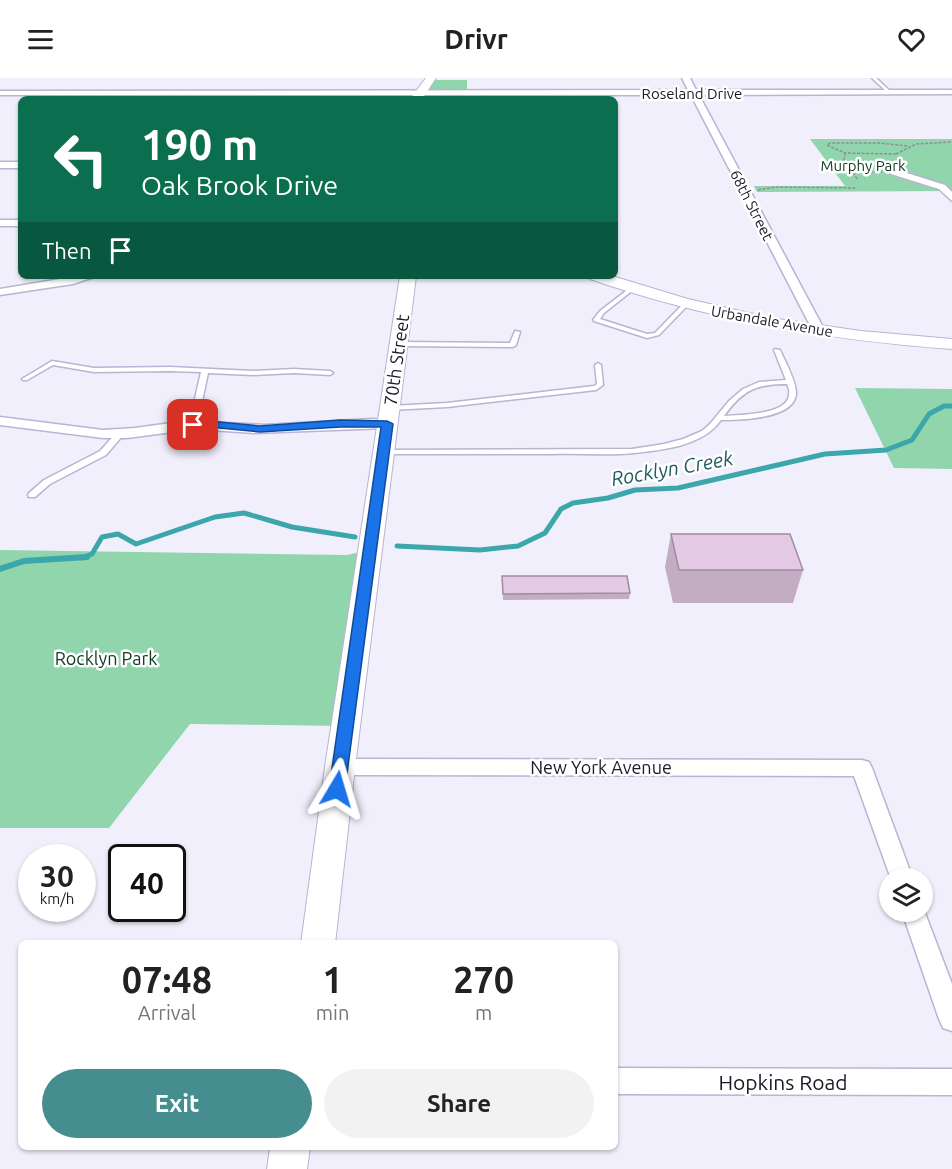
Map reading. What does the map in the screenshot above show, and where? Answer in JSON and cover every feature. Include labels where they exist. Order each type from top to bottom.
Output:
[{"type":"street","points":[[419,96],[431,78]]},
{"type":"street","name":"68th Street","points":[[686,78],[819,331]]},
{"type":"street","name":"Roseland Drive","points":[[0,93],[94,96],[419,96],[952,92]]},
{"type":"street","points":[[0,165],[18,165]]},
{"type":"street","points":[[893,172],[942,187],[952,198]]},
{"type":"street","points":[[0,223],[18,223]]},
{"type":"street","points":[[0,292],[80,279]]},
{"type":"street","name":"70th Street","points":[[318,940],[408,279]]},
{"type":"street","name":"Urbandale Avenue","points":[[604,279],[685,304],[740,317],[819,331],[952,344]]},
{"type":"street","points":[[0,421],[39,424],[77,433],[120,434],[209,424],[260,429],[340,423],[389,416]]},
{"type":"street","name":"New York Avenue","points":[[340,767],[862,768],[898,868]]},
{"type":"street","points":[[918,922],[952,1019]]},
{"type":"street","name":"Hopkins Road","points":[[618,1081],[952,1082]]},
{"type":"street","points":[[287,1169],[290,1150]]},
{"type":"lane","points":[[874,78],[889,92]]},
{"type":"lane","points":[[632,289],[602,312],[596,320],[647,336],[657,334],[685,304]]},
{"type":"lane","points":[[398,344],[513,345],[517,332]]},
{"type":"lane","points":[[719,418],[748,417],[786,406],[791,401],[793,393],[777,350]]},
{"type":"lane","points":[[25,379],[52,363],[94,370],[330,373]]},
{"type":"lane","points":[[389,416],[447,405],[596,388],[600,385],[598,365]]},
{"type":"lane","points":[[193,425],[205,370]]},
{"type":"lane","points":[[383,452],[632,451],[668,445],[698,435],[712,426],[744,389],[755,384],[789,382]]},
{"type":"lane","points":[[32,495],[47,482],[103,453],[120,434]]},
{"type":"path","points":[[896,154],[845,153],[832,149],[827,144],[863,144],[884,141],[908,146]]},
{"type":"path","points":[[892,158],[908,146],[921,142],[952,142]]},
{"type":"path","points":[[845,153],[844,160],[858,180]]},
{"type":"path","points":[[852,172],[893,172]]},
{"type":"path","points":[[757,190],[782,187],[857,188]]},
{"type":"green space","points":[[430,80],[467,80],[467,93],[422,93]]},
{"type":"green space","name":"Murphy Park","points":[[810,139],[952,139],[952,191],[757,192],[754,186],[845,186]]},
{"type":"green space","points":[[855,388],[952,389],[952,469],[894,468]]},
{"type":"green space","name":"Rocklyn Park","points":[[0,550],[347,555],[370,550],[345,726],[190,724],[109,828],[0,828]]},
{"type":"building","points":[[671,534],[790,534],[803,570],[679,570]]},
{"type":"building","points":[[502,576],[627,576],[630,593],[503,594]]},
{"type":"waterway","name":"Rocklyn Creek","points":[[397,546],[480,550],[518,546],[545,533],[561,509],[573,503],[608,498],[635,490],[678,488],[825,454],[886,450],[912,440],[929,414],[944,406],[952,406]]},
{"type":"waterway","name":"Rocklyn Creek","points":[[83,557],[92,554],[102,537],[118,534],[136,544],[215,517],[244,513],[292,527],[355,537]]},
{"type":"waterway","name":"Rocklyn Creek","points":[[0,569],[24,561],[83,557]]},
{"type":"route","points":[[193,425],[209,424],[260,429],[303,428],[340,423],[387,424],[337,789]]}]
